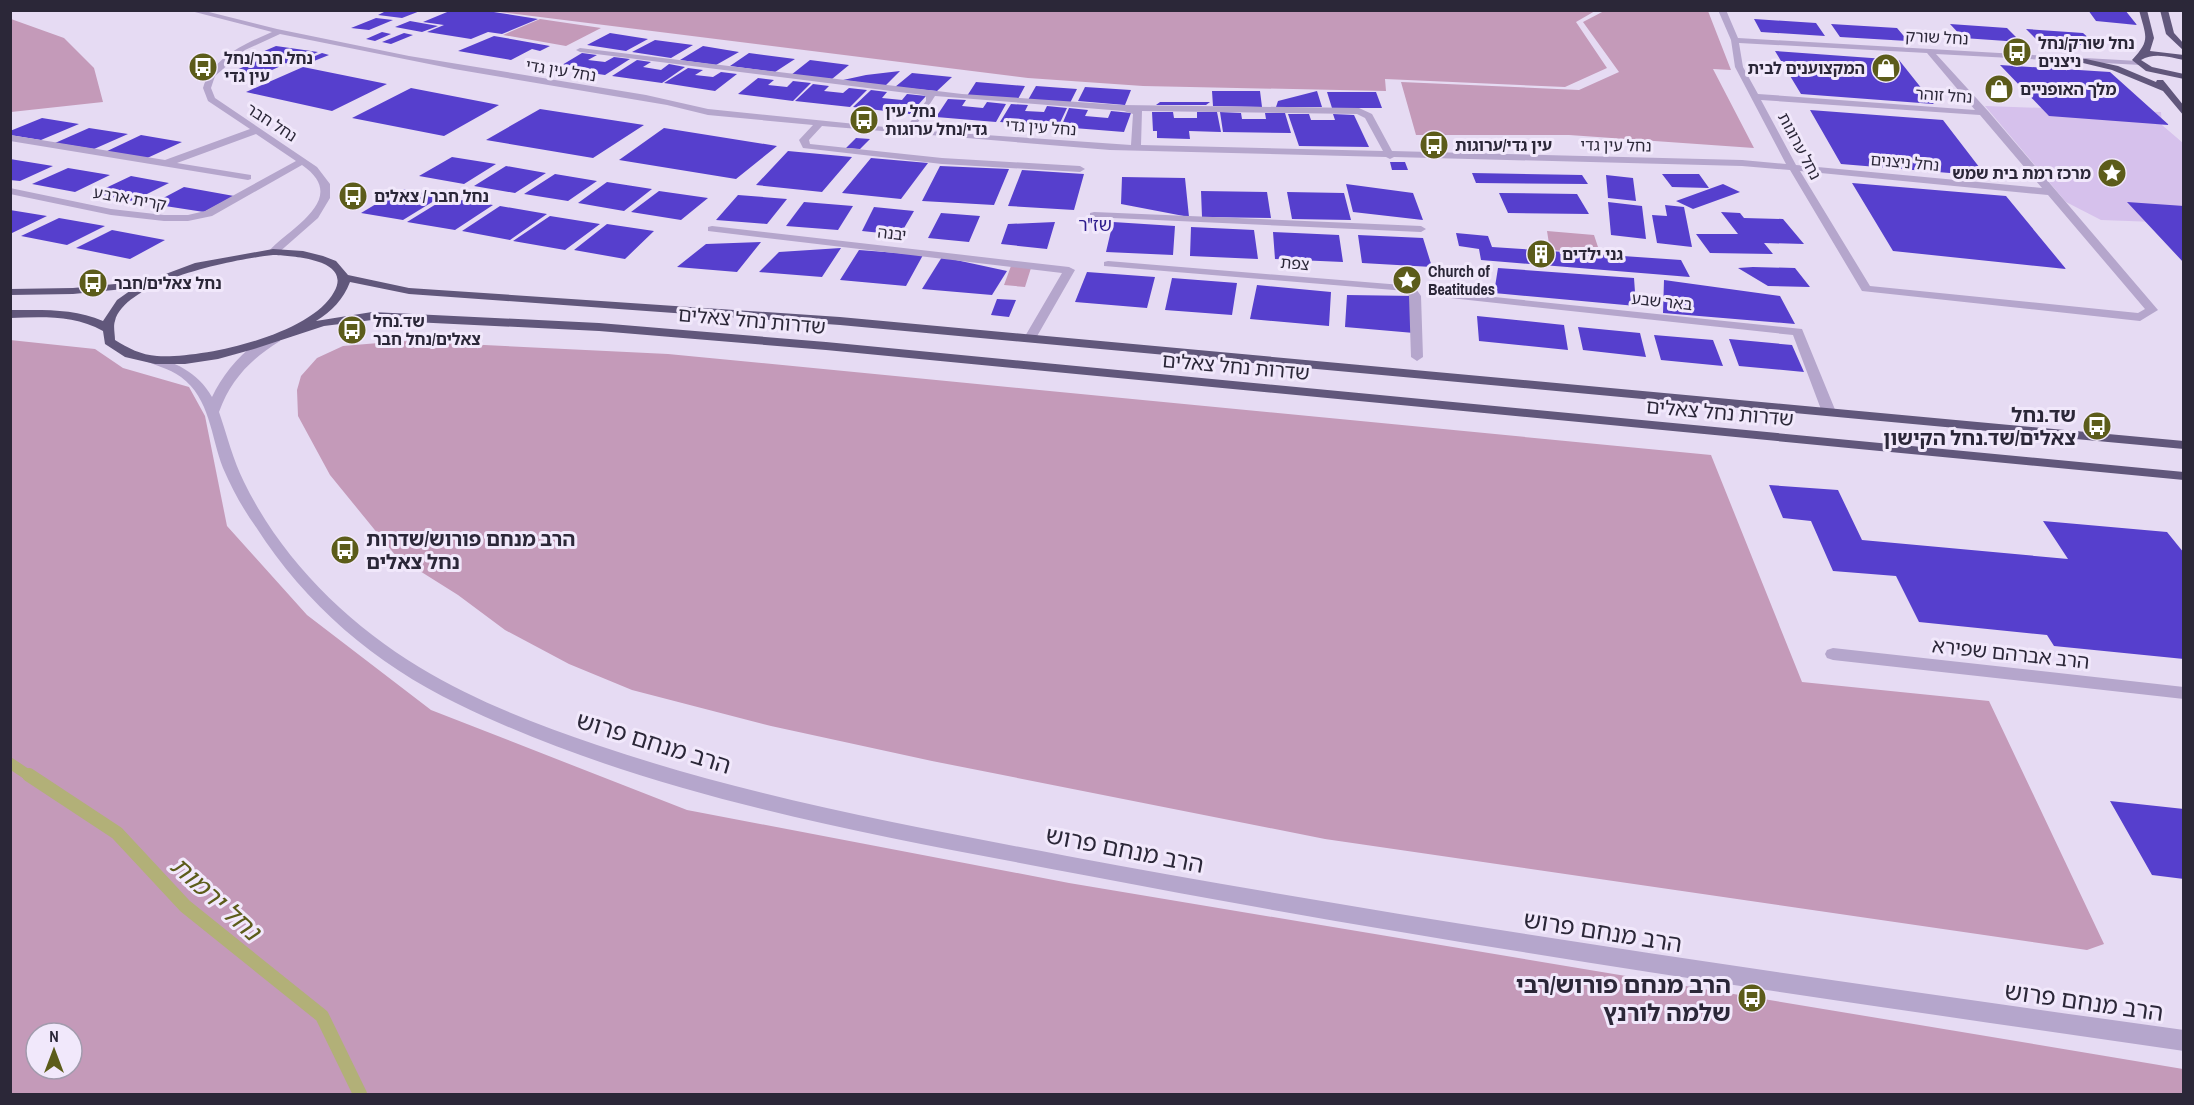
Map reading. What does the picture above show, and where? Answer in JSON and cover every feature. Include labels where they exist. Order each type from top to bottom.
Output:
[{"type":"main road","points":[[2143,10],[2150,38],[2145,54]]},
{"type":"main road","points":[[2164,10],[2170,34],[2184,49]]},
{"type":"main road","points":[[2184,58],[2145,54],[2137,58],[2138,63],[2152,70],[2184,77]]},
{"type":"main road","points":[[2085,61],[2115,68],[2164,89]]},
{"type":"main road","points":[[2152,70],[2184,113]]},
{"type":"main road","points":[[10,292],[108,289],[157,281],[216,260],[273,252],[301,253],[322,258],[337,266],[344,278],[340,294],[333,302],[312,319],[281,336],[208,356],[174,359],[144,358],[114,347],[109,341],[107,328],[122,304],[157,281]]},
{"type":"main road","name":"שדרות נחל צאלים","points":[[344,278],[409,291],[604,302],[1030,338],[2184,445]]},
{"type":"main road","points":[[10,314],[69,315],[99,322],[107,328]]},
{"type":"main road","name":"שדרות נחל צאלים","points":[[281,336],[323,323],[372,316],[599,327],[837,347],[2184,476]]},
{"type":"street","name":"נחל עין גדי","points":[[190,10],[277,33],[468,70],[683,105],[708,112],[908,132],[1136,148],[1390,156],[1679,161],[1793,168]]},
{"type":"street","name":"נחל ערוגות","points":[[1722,10],[1734,40],[1739,67],[1758,98],[1793,168],[1866,289],[2140,317],[2152,310],[2049,192]]},
{"type":"street","name":"נחל חבר","points":[[273,252],[310,221],[324,198],[325,185],[314,169],[211,99],[207,88],[211,75],[242,48],[277,33]]},
{"type":"street","name":"נחל שורק","points":[[1734,40],[2138,63]]},
{"type":"street","points":[[580,50],[926,93],[1122,108],[1359,111],[1369,116],[1390,156]]},
{"type":"street","points":[[1930,52],[1985,113],[2049,192]]},
{"type":"street","points":[[908,132],[930,100],[931,96],[926,93]]},
{"type":"street","name":"נחל זוהר","points":[[1758,98],[1985,113]]},
{"type":"street","points":[[1122,108],[1138,112],[1136,148]]},
{"type":"street","points":[[820,123],[804,140],[806,146],[942,161],[1080,169]]},
{"type":"street","points":[[165,164],[257,130]]},
{"type":"street","points":[[10,138],[248,177]]},
{"type":"street","name":"קרית ארבע","points":[[10,191],[165,220],[192,219],[208,214],[303,161]]},
{"type":"street","name":"נחל ניצנים","points":[[1793,168],[2049,192]]},
{"type":"street","points":[[1094,215],[1421,229]]},
{"type":"street","name":"יבנה","points":[[712,230],[1069,270],[1030,338]]},
{"type":"street","name":"צפת","points":[[1108,264],[1410,288],[1415,296],[1417,357]]},
{"type":"street","name":"באר שבע","points":[[1437,294],[1798,332],[1829,412]]},
{"type":"street","points":[[212,412],[232,372],[255,351],[281,336]]},
{"type":"street","name":"הרב מנחם פרוש","points":[[144,358],[170,365],[186,374],[204,393],[232,472],[249,507],[302,580],[344,621],[401,664],[478,706],[579,748],[705,786],[799,808],[1203,890],[1564,952],[2184,1041]]},
{"type":"street","name":"הרב אברהם שפירא","points":[[1833,654],[2184,693]]},
{"type":"shaded area","points":[[492,11],[1595,11],[1576,22],[1607,68],[1565,87],[1385,79],[1386,91],[1143,86],[1028,78]]},
{"type":"shaded area","points":[[1604,11],[1708,11],[1731,70],[1713,69],[1754,148],[1569,135],[1416,135],[1401,82],[1579,90],[1619,72],[1583,22]]},
{"type":"shaded area","points":[[11,19],[64,38],[94,68],[103,102],[11,112]]},
{"type":"shaded area","points":[[540,19],[601,28],[566,46],[503,35]]},
{"type":"shaded area","name":"מרכז רמת בית שמש","points":[[1985,106],[2161,112],[2162,125],[2183,143],[2183,223],[2101,220],[2066,202]]},
{"type":"shaded area","points":[[1547,231],[1594,235],[1600,253],[1550,250]]},
{"type":"shaded area","points":[[1011,266],[1031,268],[1025,287],[1004,285]]},
{"type":"shaded area","points":[[10,340],[95,349],[123,368],[189,387],[205,416],[227,526],[307,615],[431,710],[687,810],[1069,883],[2183,1069],[2183,1094],[11,1094]]},
{"type":"shaded area","points":[[402,341],[668,354],[1711,455],[1802,682],[1989,701],[2104,944],[2087,950],[1325,839],[932,761],[771,726],[632,690],[569,664],[505,630],[458,595],[396,556],[330,475],[298,416],[297,390],[301,376],[317,358],[343,346]]},
{"type":"building","points":[[388,10],[420,11],[402,18],[378,15]]},
{"type":"building","points":[[452,10],[481,10],[538,19],[502,34],[488,32],[471,39],[427,32],[444,25],[423,22]]},
{"type":"building","points":[[2088,10],[2125,10],[2137,25],[2096,21]]},
{"type":"building","points":[[376,18],[393,20],[369,30],[351,28]]},
{"type":"building","points":[[1754,19],[1816,23],[1825,36],[1761,32]]},
{"type":"building","points":[[410,21],[438,26],[422,32],[395,27]]},
{"type":"building","points":[[1831,24],[1897,28],[1908,41],[1840,37]]},
{"type":"building","points":[[1950,24],[2007,28],[2021,42],[1963,38]]},
{"type":"building","points":[[2026,29],[2083,33],[2098,46],[2039,42]]},
{"type":"building","points":[[382,32],[391,34],[375,41],[366,39]]},
{"type":"building","points":[[404,33],[413,35],[391,44],[382,42]]},
{"type":"building","points":[[610,33],[648,39],[626,51],[587,45]]},
{"type":"building","points":[[494,36],[550,46],[540,51],[532,49],[511,60],[458,51]]},
{"type":"building","points":[[655,40],[693,45],[671,58],[632,52]]},
{"type":"building","points":[[276,46],[318,52],[291,64],[248,58]]},
{"type":"building","points":[[703,46],[739,52],[716,65],[680,60]]},
{"type":"building","points":[[1775,51],[1899,60],[1934,104],[1801,94]]},
{"type":"building","points":[[322,53],[329,55],[314,61],[306,60]]},
{"type":"building","points":[[582,53],[597,55],[588,60],[605,62],[614,57],[630,59],[605,75],[557,68]]},
{"type":"building","points":[[749,53],[795,59],[775,72],[730,66]]},
{"type":"building","points":[[637,60],[651,62],[643,67],[661,70],[669,64],[685,67],[662,83],[612,76]]},
{"type":"building","points":[[810,60],[849,65],[832,79],[791,75]]},
{"type":"building","points":[[257,61],[283,65],[261,75],[234,71]]},
{"type":"building","points":[[2000,65],[2110,72],[2169,125],[2049,116]]},
{"type":"building","points":[[303,67],[387,84],[332,111],[246,92]]},
{"type":"building","points":[[688,68],[703,70],[695,75],[713,77],[721,72],[737,74],[715,91],[664,83]]},
{"type":"building","points":[[900,71],[885,86],[843,80],[866,75]]},
{"type":"building","points":[[912,73],[952,77],[937,91],[895,87]]},
{"type":"building","points":[[758,78],[774,80],[768,85],[787,87],[793,81],[811,83],[793,101],[738,94]]},
{"type":"building","points":[[976,82],[1025,86],[1018,99],[967,96]]},
{"type":"building","points":[[813,84],[829,86],[824,91],[843,93],[849,88],[867,90],[850,107],[795,101]]},
{"type":"building","points":[[1036,86],[1077,89],[1070,103],[1028,100]]},
{"type":"building","points":[[1085,87],[1131,90],[1125,105],[1078,101]]},
{"type":"building","points":[[411,88],[499,105],[444,136],[352,118]]},
{"type":"building","points":[[871,90],[887,92],[882,98],[902,100],[907,94],[926,96],[910,114],[853,107]]},
{"type":"building","points":[[1212,91],[1260,91],[1262,107],[1213,106]]},
{"type":"building","points":[[1317,91],[1322,107],[1276,107],[1278,101]]},
{"type":"building","points":[[1327,92],[1376,92],[1382,108],[1332,108]]},
{"type":"building","points":[[948,99],[966,100],[962,106],[983,108],[987,102],[1006,104],[996,122],[936,117]]},
{"type":"building","points":[[1160,102],[1210,102],[1206,105],[1156,105]]},
{"type":"building","points":[[1011,104],[1028,105],[1025,111],[1044,112],[1047,106],[1067,108],[1058,127],[1000,122]]},
{"type":"building","points":[[1069,108],[1088,110],[1085,116],[1108,118],[1111,111],[1131,113],[1124,132],[1061,127]]},
{"type":"building","points":[[540,109],[644,125],[593,158],[486,140]]},
{"type":"building","points":[[1810,110],[1943,120],[1986,176],[1841,164]]},
{"type":"building","points":[[1152,112],[1173,112],[1174,118],[1197,118],[1197,112],[1217,112],[1221,132],[1189,131],[1190,139],[1157,138],[1157,131],[1153,131]]},
{"type":"building","points":[[1220,112],[1241,113],[1242,119],[1266,119],[1265,113],[1285,113],[1291,133],[1223,132]]},
{"type":"building","points":[[1288,114],[1309,114],[1311,120],[1335,120],[1333,114],[1354,115],[1369,147],[1299,146]]},
{"type":"building","points":[[42,118],[79,124],[41,140],[10,135],[10,131]]},
{"type":"building","points":[[89,128],[128,134],[94,149],[55,143]]},
{"type":"building","points":[[664,128],[777,146],[736,179],[619,160]]},
{"type":"building","points":[[141,135],[182,142],[145,159],[103,153]]},
{"type":"building","points":[[856,138],[870,139],[860,149],[846,148]]},
{"type":"building","points":[[788,151],[852,157],[822,192],[756,185]]},
{"type":"building","points":[[452,157],[496,164],[464,184],[419,176]]},
{"type":"building","points":[[871,158],[928,163],[901,199],[842,193]]},
{"type":"building","points":[[10,159],[53,166],[20,181],[10,180]]},
{"type":"building","points":[[1390,162],[1405,162],[1408,170],[1392,170]]},
{"type":"building","points":[[506,166],[546,173],[515,193],[474,186]]},
{"type":"building","points":[[940,166],[1009,169],[994,205],[922,201]]},
{"type":"building","points":[[68,168],[110,175],[75,192],[32,184]]},
{"type":"building","points":[[1022,170],[1084,174],[1074,210],[1008,206]]},
{"type":"building","points":[[1472,173],[1582,175],[1588,184],[1476,183]]},
{"type":"building","points":[[555,174],[597,181],[568,201],[524,194]]},
{"type":"building","points":[[1662,174],[1699,174],[1709,188],[1672,187]]},
{"type":"building","points":[[1606,175],[1633,178],[1636,201],[1608,198]]},
{"type":"building","points":[[131,176],[169,183],[133,201],[93,194]]},
{"type":"building","points":[[1122,177],[1185,178],[1189,217],[1121,204]]},
{"type":"building","points":[[607,182],[652,189],[624,211],[578,203]]},
{"type":"building","points":[[1852,183],[2006,196],[2066,269],[1893,251]]},
{"type":"building","points":[[1346,184],[1413,193],[1423,220],[1353,212]]},
{"type":"building","points":[[1723,184],[1740,192],[1693,209],[1676,201]]},
{"type":"building","points":[[184,187],[234,196],[204,212],[152,204]]},
{"type":"building","points":[[401,189],[442,196],[403,220],[361,213]]},
{"type":"building","points":[[659,191],[708,198],[681,220],[631,212]]},
{"type":"building","points":[[1201,191],[1267,192],[1271,218],[1202,217]]},
{"type":"building","points":[[1287,192],[1344,193],[1351,220],[1292,219]]},
{"type":"building","points":[[1499,193],[1577,194],[1589,214],[1508,213]]},
{"type":"building","points":[[738,195],[787,199],[767,224],[716,220]]},
{"type":"building","points":[[446,198],[493,205],[455,230],[407,222]]},
{"type":"building","points":[[804,202],[853,206],[838,230],[786,226]]},
{"type":"building","points":[[1608,202],[1642,206],[1646,239],[1611,235]]},
{"type":"building","points":[[2127,202],[2184,206],[2184,263]]},
{"type":"building","points":[[1665,205],[1684,207],[1692,247],[1657,243],[1652,215],[1667,216]]},
{"type":"building","points":[[500,206],[547,214],[510,240],[462,231]]},
{"type":"building","points":[[874,207],[914,211],[900,235],[862,231]]},
{"type":"building","points":[[10,210],[47,216],[10,234]]},
{"type":"building","points":[[1721,212],[1740,213],[1744,218],[1783,219],[1804,244],[1764,243],[1773,254],[1710,253],[1696,234],[1738,234]]},
{"type":"building","points":[[941,213],[980,216],[969,242],[928,238]]},
{"type":"building","points":[[550,216],[600,224],[565,250],[513,241]]},
{"type":"building","points":[[59,218],[105,226],[67,245],[21,236]]},
{"type":"building","points":[[1055,222],[1047,249],[1001,244],[1008,224]]},
{"type":"building","points":[[1113,222],[1175,226],[1173,255],[1106,252]]},
{"type":"building","points":[[607,224],[654,231],[625,259],[574,250]]},
{"type":"building","points":[[1191,227],[1254,230],[1258,259],[1190,256]]},
{"type":"building","points":[[112,230],[165,240],[130,259],[76,248]]},
{"type":"building","points":[[1273,232],[1339,235],[1343,262],[1275,259]]},
{"type":"building","name":"גני ילדים","points":[[1456,233],[1488,236],[1492,247],[1681,260],[1690,277],[1481,260],[1479,249],[1459,246]]},
{"type":"building","points":[[1358,235],[1423,238],[1432,267],[1362,263]]},
{"type":"building","points":[[761,242],[737,272],[677,267],[706,244]]},
{"type":"building","points":[[841,248],[822,277],[759,272],[779,252]]},
{"type":"building","points":[[859,250],[923,255],[906,286],[840,280]]},
{"type":"building","points":[[942,257],[1007,271],[992,295],[922,289]]},
{"type":"building","points":[[1498,268],[1634,278],[1636,306],[1494,293]]},
{"type":"building","points":[[1738,268],[1795,268],[1810,287],[1768,286]]},
{"type":"building","points":[[1087,272],[1155,277],[1147,308],[1075,302]]},
{"type":"building","points":[[1172,278],[1237,283],[1232,315],[1165,310]]},
{"type":"building","points":[[1664,280],[1780,296],[1795,324],[1663,313]]},
{"type":"building","points":[[1257,285],[1331,292],[1329,326],[1250,319]]},
{"type":"building","points":[[1347,295],[1415,296],[1414,333],[1345,327]]},
{"type":"building","points":[[997,299],[1016,300],[1009,317],[991,315]]},
{"type":"building","points":[[1477,316],[1564,325],[1568,350],[1479,341]]},
{"type":"building","points":[[1578,327],[1640,333],[1646,357],[1583,350]]},
{"type":"building","points":[[1654,335],[1713,340],[1723,366],[1661,360]]},
{"type":"building","points":[[1729,339],[1792,345],[1804,372],[1739,366]]},
{"type":"building","points":[[1769,485],[1838,490],[1862,540],[2068,559],[2043,521],[2167,532],[2184,553],[2184,659],[2054,646],[2047,635],[1919,622],[1896,576],[1833,571],[1811,521],[1783,518]]},
{"type":"building","points":[[2110,801],[2184,809],[2184,879],[2152,875]]},
{"type":"waterway","name":"נחל ירמות","points":[[10,763],[31,777]]},
{"type":"waterway","name":"נחל ירמות","points":[[29,775],[117,833],[185,906],[322,1016],[360,1094]]},
{"type":"place","name":"נחל שורק/נחל ניצנים","points":[[2017,52]]},
{"type":"place","name":"נחל חבר/נחל עין גדי","points":[[203,67]]},
{"type":"place","name":"המקצוענים לבית","points":[[1886,68]]},
{"type":"place","name":"מלך האופניים","points":[[1999,89]]},
{"type":"place","name":"נחל עין גדי/נחל ערוגות","points":[[864,120]]},
{"type":"place","name":"עין גדי/ערוגות","points":[[1434,145]]},
{"type":"place","name":"מרכז רמת בית שמש","points":[[2112,173]]},
{"type":"place","name":"נחל חבר / צאלים","points":[[353,196]]},
{"type":"place","name":"גני ילדים","points":[[1541,254]]},
{"type":"place","name":"Church of Beatitudes","points":[[1407,280]]},
{"type":"place","name":"נחל צאלים/חבר","points":[[93,283]]},
{"type":"place","name":"שד.נחל צאלים/נחל חבר","points":[[352,330]]},
{"type":"place","name":"שד.נחל צאלים/שד.נחל הקישון","points":[[2097,426]]},
{"type":"place","name":"הרב מנחם פורוש/שדרות נחל צאלים","points":[[345,550]]},
{"type":"place","name":"הרב מנחם פורוש/רבי שלמה לורנץ","points":[[1752,998]]},
{"type":"district","name":"שז\"ר","points":[[1095,224]]}]
